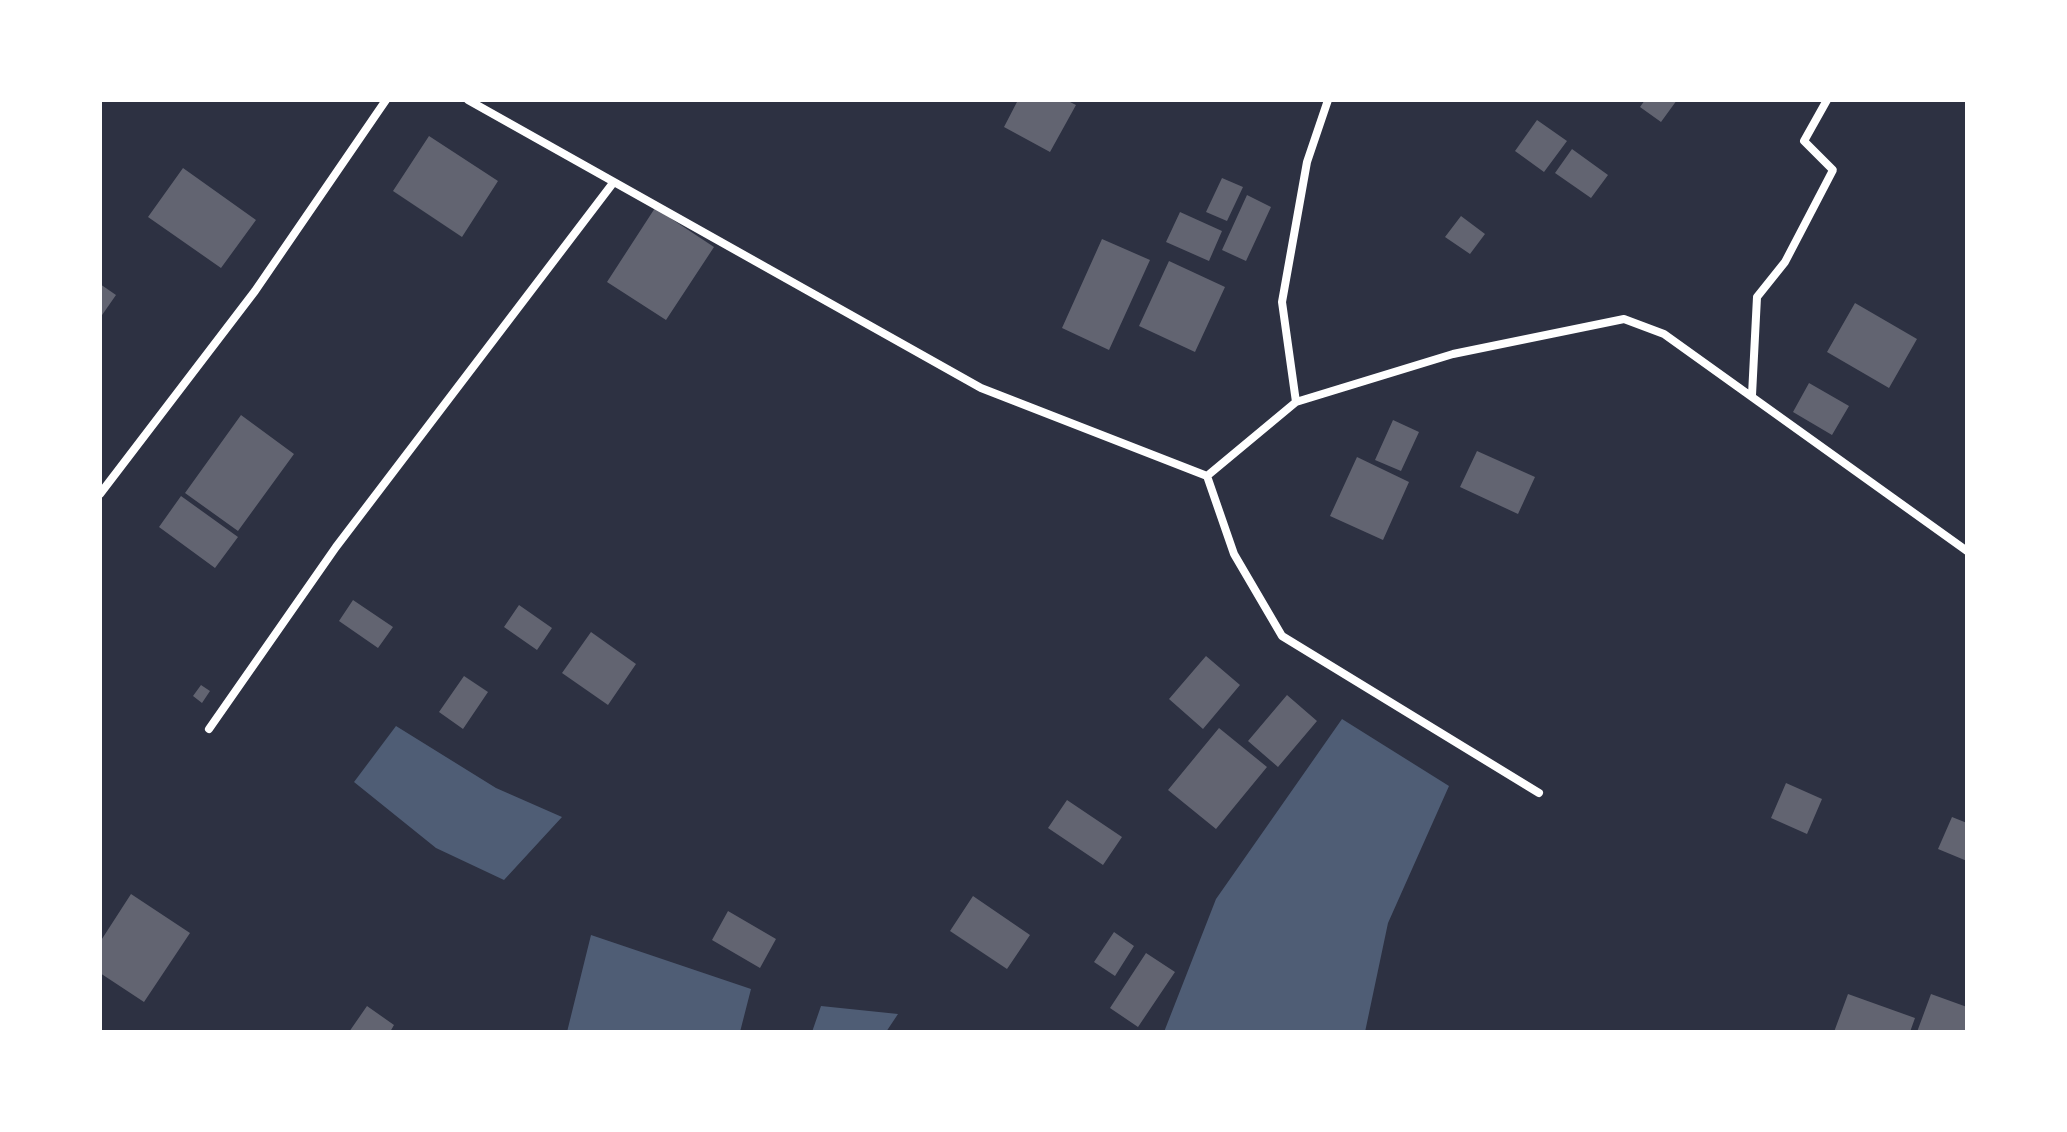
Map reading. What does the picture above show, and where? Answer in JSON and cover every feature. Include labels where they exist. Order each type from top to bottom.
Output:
[{"type":"street","points":[[100,494],[255,291],[386,100]]},
{"type":"street","points":[[468,100],[981,388],[1207,476],[1234,554],[1282,636],[1539,793]]},
{"type":"street","points":[[1296,402],[1282,302],[1307,162],[1328,100]]},
{"type":"street","points":[[1752,395],[1757,297],[1785,262],[1833,170],[1804,141],[1827,100]]},
{"type":"street","points":[[209,729],[336,547],[613,183]]},
{"type":"street","points":[[1207,476],[1296,402],[1453,354],[1624,319],[1664,334],[1967,551]]},
{"type":"water","points":[[1342,719],[1449,786],[1388,923],[1365,1032],[1164,1032],[1216,899]]},
{"type":"water","points":[[396,726],[496,788],[562,817],[504,880],[436,848],[354,782]]},
{"type":"water","points":[[591,935],[751,989],[740,1032],[567,1032]]},
{"type":"water","points":[[821,1006],[898,1014],[886,1032],[812,1032]]},
{"type":"building","points":[[1018,100],[1066,100],[1076,105],[1050,152],[1004,127]]},
{"type":"building","points":[[1645,100],[1677,100],[1661,122],[1640,107]]},
{"type":"building","points":[[1537,120],[1567,141],[1544,172],[1515,151]]},
{"type":"building","points":[[429,136],[498,181],[462,237],[393,191]]},
{"type":"building","points":[[1572,149],[1608,175],[1591,198],[1555,173]]},
{"type":"building","points":[[183,168],[256,220],[221,268],[148,217]]},
{"type":"building","points":[[1222,178],[1243,187],[1227,221],[1206,212]]},
{"type":"building","points":[[1247,195],[1271,207],[1246,261],[1222,250]]},
{"type":"building","points":[[655,208],[714,247],[666,320],[607,282]]},
{"type":"building","points":[[1180,212],[1222,231],[1209,261],[1166,242]]},
{"type":"building","points":[[1461,216],[1485,234],[1470,254],[1445,237]]},
{"type":"building","points":[[1102,239],[1150,260],[1109,350],[1062,328]]},
{"type":"building","points":[[1169,261],[1225,287],[1195,352],[1139,326]]},
{"type":"building","points":[[100,284],[116,295],[100,318]]},
{"type":"building","points":[[1855,303],[1917,339],[1889,388],[1827,352]]},
{"type":"building","points":[[1809,383],[1849,406],[1832,435],[1793,412]]},
{"type":"building","points":[[241,415],[294,454],[238,531],[185,493]]},
{"type":"building","points":[[1393,420],[1419,432],[1401,471],[1375,460]]},
{"type":"building","points":[[1477,451],[1535,477],[1518,514],[1460,487]]},
{"type":"building","points":[[1357,457],[1409,482],[1383,540],[1330,516]]},
{"type":"building","points":[[181,496],[238,537],[215,568],[159,527]]},
{"type":"building","points":[[353,600],[393,627],[378,648],[339,621]]},
{"type":"building","points":[[519,605],[552,628],[537,650],[504,627]]},
{"type":"building","points":[[591,632],[636,664],[608,705],[562,673]]},
{"type":"building","points":[[1206,656],[1240,685],[1203,729],[1169,699]]},
{"type":"building","points":[[464,676],[488,692],[463,729],[439,712]]},
{"type":"building","points":[[201,685],[210,691],[202,703],[193,696]]},
{"type":"building","points":[[1287,695],[1317,721],[1278,767],[1248,741]]},
{"type":"building","points":[[1219,728],[1267,767],[1216,829],[1168,790]]},
{"type":"building","points":[[1786,783],[1822,799],[1807,834],[1771,818]]},
{"type":"building","points":[[1067,800],[1122,837],[1103,865],[1048,828]]},
{"type":"building","points":[[1952,817],[1967,823],[1967,861],[1938,849]]},
{"type":"building","points":[[131,894],[190,933],[144,1002],[100,973],[100,942]]},
{"type":"building","points":[[973,896],[1030,935],[1007,969],[950,931]]},
{"type":"building","points":[[728,911],[776,939],[760,968],[712,940]]},
{"type":"building","points":[[1114,932],[1134,946],[1115,976],[1094,962]]},
{"type":"building","points":[[1146,953],[1175,972],[1138,1027],[1110,1008]]},
{"type":"building","points":[[1848,994],[1915,1018],[1910,1032],[1834,1032]]},
{"type":"building","points":[[1931,994],[1967,1007],[1967,1032],[1917,1032]]},
{"type":"building","points":[[367,1006],[394,1025],[390,1032],[349,1032]]}]
